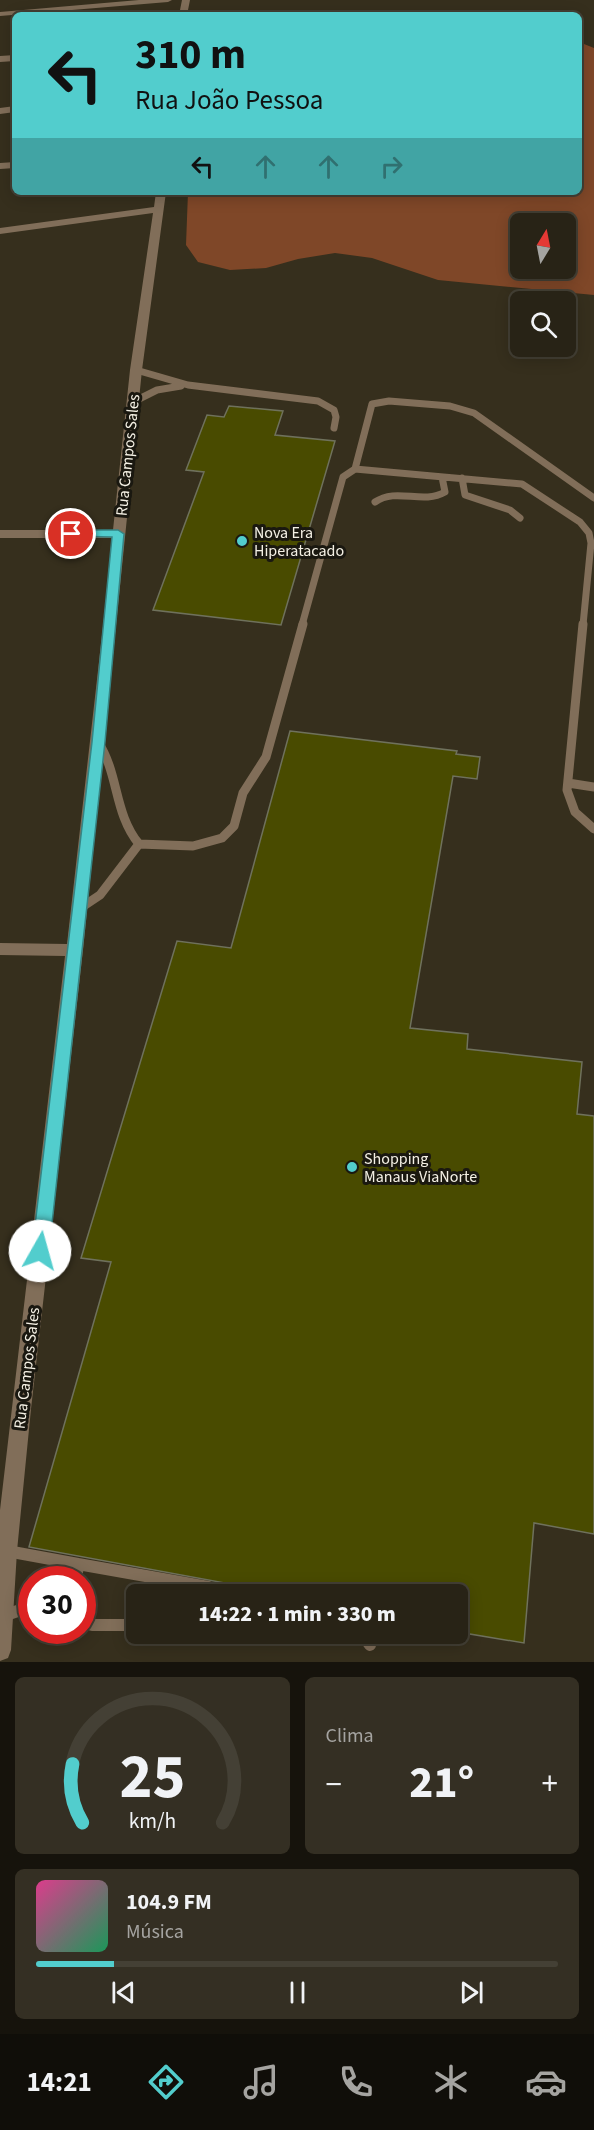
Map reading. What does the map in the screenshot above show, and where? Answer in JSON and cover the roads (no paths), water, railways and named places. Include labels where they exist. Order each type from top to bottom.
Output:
[{"type":"street","points":[[24,12],[168,0]]},
{"type":"street","name":"Rua Campos Sales","points":[[0,1650],[6,1551],[98,742],[136,370],[160,195]]},
{"type":"street","points":[[0,231],[158,209]]},
{"type":"street","points":[[0,534],[118,534]]},
{"type":"street","points":[[0,949],[75,950]]},
{"type":"lane","points":[[136,370],[188,385],[318,401],[329,406],[336,413],[334,428]]},
{"type":"lane","points":[[133,402],[157,390],[188,385]]},
{"type":"lane","points":[[355,469],[372,404],[389,401],[450,406],[481,417],[594,498]]},
{"type":"lane","points":[[98,742],[112,764],[123,825],[140,844],[203,845],[222,838],[234,826],[243,793],[266,758],[343,477],[355,469],[522,484],[580,522],[589,533],[591,543],[568,797],[575,812],[594,829]]},
{"type":"lane","points":[[375,502],[387,495],[438,497],[445,492],[446,488],[442,477]]},
{"type":"lane","points":[[462,478],[465,495],[510,510],[520,518]]},
{"type":"lane","points":[[568,783],[594,787]]},
{"type":"lane","points":[[79,909],[100,895],[140,844]]},
{"type":"lane","points":[[6,1551],[190,1584]]},
{"type":"lane","points":[[3,1616],[18,1611]]},
{"type":"lane","points":[[96,1625],[126,1625]]},
{"type":"place","name":"Nova Era Hiperatacado","points":[[242,541]]},
{"type":"place","name":"Shopping Manaus ViaNorte","points":[[352,1167]]}]
